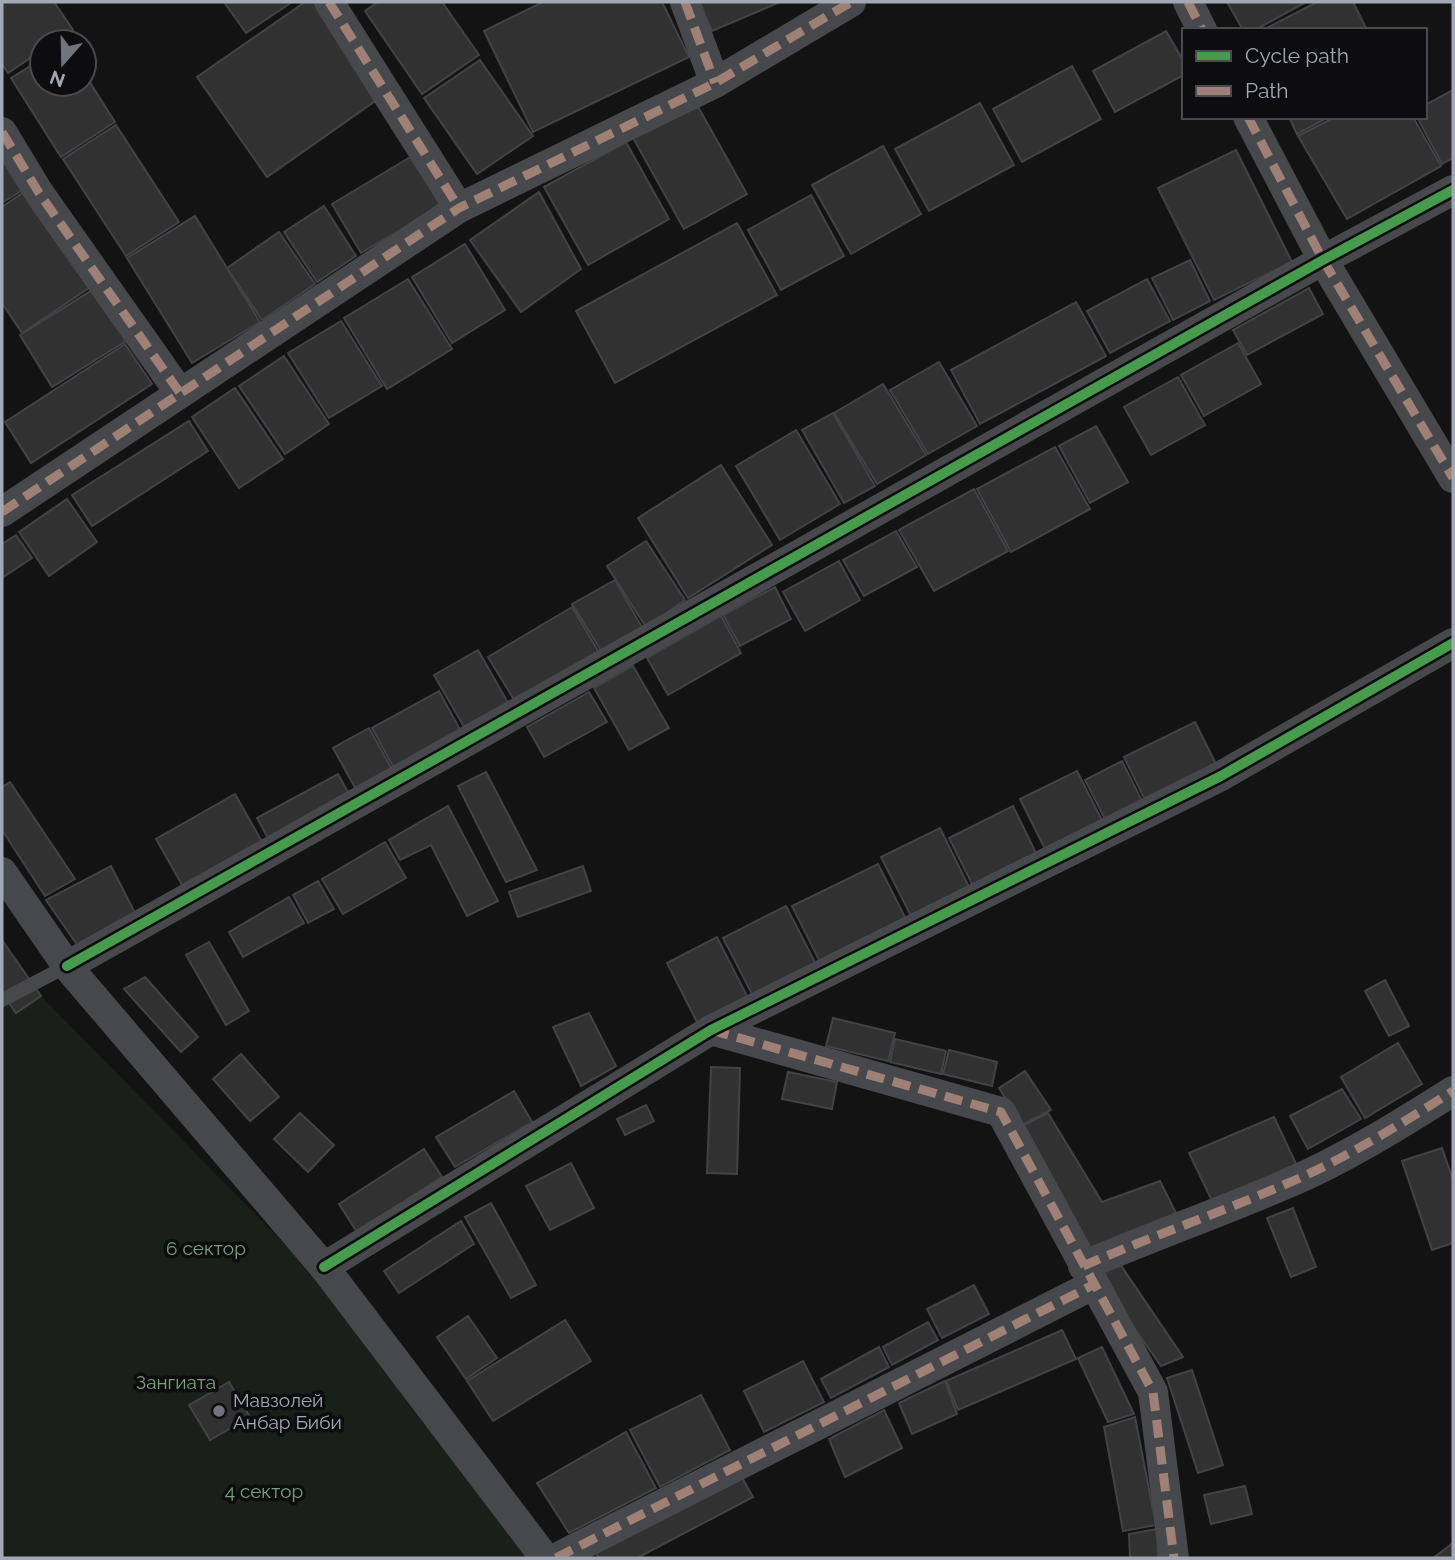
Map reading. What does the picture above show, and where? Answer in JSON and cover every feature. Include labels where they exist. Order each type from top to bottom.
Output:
[{"type":"street","points":[[329,2],[459,208]]},
{"type":"street","points":[[685,2],[715,83]]},
{"type":"street","points":[[2,512],[459,208],[715,83],[851,2]]},
{"type":"street","points":[[1188,2],[1201,28]]},
{"type":"street","points":[[1249,119],[1323,260],[1453,478]]},
{"type":"street","points":[[2,132],[39,193],[180,393]]},
{"type":"street","points":[[67,966],[1323,260],[1453,190]]},
{"type":"street","points":[[324,1268],[711,1030],[1221,776],[1453,643]]},
{"type":"street","points":[[2,872],[67,966],[324,1268],[545,1558]]},
{"type":"street","points":[[711,1030],[1001,1112],[1153,1392],[1174,1558]]},
{"type":"street","points":[[556,1558],[1088,1275],[1146,1239],[1287,1184],[1398,1126],[1453,1091]]},
{"type":"lane","points":[[2,1000],[67,966]]},
{"type":"green space","name":"Зангиата","points":[[2,940],[41,996],[314,1274],[529,1558],[2,1558]]},
{"type":"building","points":[[2,2],[54,2],[72,28],[28,28],[28,59],[8,73],[2,64]]},
{"type":"building","points":[[224,2],[292,2],[246,33]]},
{"type":"building","points":[[305,2],[314,2],[381,97],[267,177],[197,77]]},
{"type":"building","points":[[378,2],[442,2],[479,55],[422,94],[365,11]]},
{"type":"building","points":[[543,2],[662,2],[689,57],[533,132],[484,31]]},
{"type":"building","points":[[699,2],[780,2],[712,31]]},
{"type":"building","points":[[1227,2],[1306,2],[1259,28],[1242,28]]},
{"type":"building","points":[[1317,2],[1353,2],[1366,28],[1267,28]]},
{"type":"building","points":[[1166,31],[1182,59],[1182,76],[1115,112],[1093,71]]},
{"type":"building","points":[[480,60],[533,136],[477,174],[424,98]]},
{"type":"building","points":[[1072,66],[1101,119],[1022,162],[993,109]]},
{"type":"building","points":[[28,68],[28,98],[98,98],[98,95],[115,122],[61,157],[11,78]]},
{"type":"building","points":[[1453,90],[1453,158],[1442,164],[1418,119],[1427,119],[1427,104]]},
{"type":"building","points":[[696,103],[747,194],[684,229],[633,138]]},
{"type":"building","points":[[980,103],[1014,165],[929,211],[895,149]]},
{"type":"building","points":[[1290,119],[1325,119],[1297,134]]},
{"type":"building","points":[[1331,119],[1414,119],[1441,166],[1347,219],[1298,136]]},
{"type":"building","points":[[116,125],[179,222],[126,256],[63,159]]},
{"type":"building","points":[[626,142],[669,219],[588,265],[544,187]]},
{"type":"building","points":[[883,146],[921,214],[851,254],[812,185]]},
{"type":"building","points":[[2,147],[26,188],[2,203]]},
{"type":"building","points":[[1236,150],[1292,262],[1214,300],[1158,188]]},
{"type":"building","points":[[412,156],[442,205],[361,253],[332,204]]},
{"type":"building","points":[[27,190],[92,286],[22,333],[2,303],[2,207]]},
{"type":"building","points":[[539,192],[581,269],[521,312],[470,240]]},
{"type":"building","points":[[811,195],[844,256],[781,290],[748,230]]},
{"type":"building","points":[[324,206],[356,256],[317,282],[284,232]]},
{"type":"building","points":[[195,216],[260,322],[192,363],[127,258]]},
{"type":"building","points":[[737,223],[777,295],[615,383],[576,311]]},
{"type":"building","points":[[279,232],[315,284],[262,320],[227,268]]},
{"type":"building","points":[[465,244],[505,310],[452,343],[412,277]]},
{"type":"building","points":[[1190,260],[1210,301],[1173,320],[1152,278]]},
{"type":"building","points":[[408,279],[452,349],[387,389],[344,318]]},
{"type":"building","points":[[1147,279],[1170,321],[1110,353],[1087,311]]},
{"type":"building","points":[[1309,288],[1323,314],[1247,355],[1233,330]]},
{"type":"building","points":[[94,289],[126,341],[52,387],[20,335]]},
{"type":"building","points":[[1076,302],[1106,356],[980,424],[951,370]]},
{"type":"building","points":[[341,321],[382,386],[329,418],[288,353]]},
{"type":"building","points":[[1238,343],[1261,384],[1204,416],[1181,375]]},
{"type":"building","points":[[125,344],[152,384],[31,463],[5,422]]},
{"type":"building","points":[[284,356],[329,424],[285,454],[239,386]]},
{"type":"building","points":[[939,362],[977,426],[928,454],[890,390]]},
{"type":"building","points":[[1178,377],[1205,425],[1151,455],[1124,407]]},
{"type":"building","points":[[883,384],[926,455],[877,484],[834,413]]},
{"type":"building","points":[[235,388],[283,459],[239,488],[192,417]]},
{"type":"building","points":[[833,413],[875,486],[844,503],[802,430]]},
{"type":"building","points":[[189,421],[208,451],[92,526],[72,495]]},
{"type":"building","points":[[1096,426],[1128,482],[1090,503],[1059,446]]},
{"type":"building","points":[[796,430],[840,504],[780,540],[736,466]]},
{"type":"building","points":[[1055,447],[1090,509],[1011,552],[977,489]]},
{"type":"building","points":[[721,465],[772,545],[688,598],[638,518]]},
{"type":"building","points":[[974,489],[1008,551],[934,591],[899,530]]},
{"type":"building","points":[[67,499],[97,542],[49,576],[19,532]]},
{"type":"building","points":[[896,531],[917,567],[864,596],[843,560]]},
{"type":"building","points":[[16,535],[32,558],[2,578],[2,544]]},
{"type":"building","points":[[646,541],[685,600],[646,627],[607,566]]},
{"type":"building","points":[[839,561],[860,600],[805,631],[783,592]]},
{"type":"building","points":[[615,580],[643,629],[602,652],[572,604]]},
{"type":"building","points":[[775,587],[791,619],[740,646],[723,615]]},
{"type":"building","points":[[572,607],[600,654],[516,703],[488,657]]},
{"type":"building","points":[[721,616],[741,653],[668,695],[647,658]]},
{"type":"building","points":[[478,650],[511,708],[467,732],[434,675]]},
{"type":"building","points":[[633,666],[669,728],[629,750],[594,688]]},
{"type":"building","points":[[439,691],[463,735],[396,772],[372,728]]},
{"type":"building","points":[[589,692],[607,722],[544,757],[527,727]]},
{"type":"building","points":[[1195,722],[1217,766],[1146,802],[1124,757]]},
{"type":"building","points":[[369,728],[394,773],[358,793],[333,748]]},
{"type":"building","points":[[1122,761],[1143,803],[1106,821],[1085,780]]},
{"type":"building","points":[[1077,771],[1103,822],[1046,851],[1020,799]]},
{"type":"building","points":[[486,772],[537,870],[506,882],[458,786]]},
{"type":"building","points":[[338,774],[352,799],[271,844],[257,818]]},
{"type":"building","points":[[10,782],[75,879],[45,896],[2,830],[2,787]]},
{"type":"building","points":[[235,794],[265,847],[186,892],[156,839]]},
{"type":"building","points":[[448,806],[498,901],[467,916],[431,845],[400,860],[389,840]]},
{"type":"building","points":[[1013,806],[1037,855],[973,886],[949,838]]},
{"type":"building","points":[[940,828],[969,887],[911,916],[881,857]]},
{"type":"building","points":[[385,842],[406,878],[343,914],[322,879]]},
{"type":"building","points":[[878,864],[906,919],[820,962],[792,906]]},
{"type":"building","points":[[111,866],[137,917],[78,946],[46,900]]},
{"type":"building","points":[[583,866],[591,891],[518,917],[509,892]]},
{"type":"building","points":[[318,881],[334,909],[308,923],[293,895]]},
{"type":"building","points":[[289,897],[304,923],[243,957],[229,932]]},
{"type":"building","points":[[786,906],[816,964],[753,996],[723,938]]},
{"type":"building","points":[[717,937],[748,998],[698,1024],[667,963]]},
{"type":"building","points":[[2,940],[41,996],[16,1013],[2,993]]},
{"type":"building","points":[[209,942],[249,1011],[226,1025],[186,955]]},
{"type":"building","points":[[145,977],[198,1037],[181,1052],[124,989]]},
{"type":"building","points":[[1385,980],[1409,1026],[1389,1036],[1365,991]]},
{"type":"building","points":[[589,1013],[616,1066],[581,1086],[553,1027]]},
{"type":"building","points":[[833,1018],[895,1033],[888,1061],[826,1046]]},
{"type":"building","points":[[895,1039],[946,1051],[941,1074],[890,1062]]},
{"type":"building","points":[[1398,1043],[1422,1084],[1365,1118],[1341,1077]]},
{"type":"building","points":[[949,1050],[997,1062],[992,1086],[943,1074]]},
{"type":"building","points":[[241,1054],[279,1097],[250,1121],[213,1079]]},
{"type":"building","points":[[711,1067],[740,1068],[737,1174],[707,1173]]},
{"type":"building","points":[[1025,1071],[1051,1110],[1022,1125],[999,1088]]},
{"type":"building","points":[[788,1072],[837,1082],[832,1109],[782,1099]]},
{"type":"building","points":[[1342,1089],[1361,1119],[1308,1149],[1290,1116]]},
{"type":"building","points":[[514,1091],[532,1122],[455,1167],[436,1137]]},
{"type":"building","points":[[646,1105],[654,1121],[625,1135],[617,1119]]},
{"type":"building","points":[[300,1113],[334,1145],[308,1172],[274,1139]]},
{"type":"building","points":[[1048,1113],[1102,1202],[1160,1181],[1177,1215],[1087,1254],[1018,1128]]},
{"type":"building","points":[[1274,1117],[1298,1168],[1213,1203],[1189,1153]]},
{"type":"building","points":[[1442,1148],[1453,1180],[1453,1243],[1432,1250],[1402,1161]]},
{"type":"building","points":[[424,1149],[442,1177],[357,1232],[339,1204]]},
{"type":"building","points":[[571,1163],[594,1208],[550,1230],[526,1186]]},
{"type":"building","points":[[491,1203],[536,1285],[511,1298],[465,1217]]},
{"type":"building","points":[[1293,1208],[1316,1267],[1291,1277],[1267,1218]]},
{"type":"building","points":[[461,1221],[474,1244],[399,1293],[384,1271]]},
{"type":"building","points":[[1120,1264],[1183,1357],[1161,1366],[1097,1275]]},
{"type":"building","points":[[974,1285],[989,1314],[942,1338],[927,1309]]},
{"type":"building","points":[[468,1316],[497,1358],[466,1379],[437,1337]]},
{"type":"building","points":[[565,1320],[591,1361],[493,1421],[467,1381]]},
{"type":"building","points":[[928,1322],[938,1340],[892,1365],[883,1347]]},
{"type":"building","points":[[1062,1330],[1076,1359],[958,1410],[946,1381]]},
{"type":"building","points":[[879,1347],[889,1367],[831,1398],[821,1379]]},
{"type":"building","points":[[1102,1347],[1134,1414],[1108,1422],[1078,1358]]},
{"type":"building","points":[[803,1361],[824,1402],[764,1432],[744,1391]]},
{"type":"building","points":[[1192,1370],[1223,1465],[1198,1473],[1167,1378]]},
{"type":"building","points":[[945,1381],[957,1414],[912,1434],[899,1403]]},
{"type":"building","name":"Мавзолей Анбар Биби","points":[[229,1382],[250,1417],[210,1440],[189,1405]]},
{"type":"building","points":[[701,1395],[730,1450],[660,1487],[630,1430]]},
{"type":"building","points":[[884,1410],[902,1448],[845,1477],[829,1439]]},
{"type":"building","points":[[1135,1417],[1156,1525],[1123,1531],[1104,1427]]},
{"type":"building","points":[[626,1432],[656,1488],[569,1533],[537,1483]]},
{"type":"building","points":[[740,1474],[753,1497],[637,1558],[599,1558],[594,1550]]},
{"type":"building","points":[[1245,1486],[1252,1514],[1211,1524],[1204,1495]]},
{"type":"building","points":[[1157,1529],[1158,1558],[1130,1558],[1129,1534]]},
{"type":"building","points":[[1453,1543],[1453,1558],[1433,1558]]},
{"type":"marked path","points":[[329,2],[459,208]]},
{"type":"marked path","points":[[685,2],[715,83]]},
{"type":"marked path","points":[[2,512],[459,208],[715,83],[851,2]]},
{"type":"marked path","points":[[1188,2],[1201,28]]},
{"type":"marked path","points":[[1249,119],[1323,260],[1453,478]]},
{"type":"marked path","points":[[2,132],[39,193],[180,393]]},
{"type":"marked path","points":[[711,1030],[1001,1112],[1153,1392],[1174,1558]]},
{"type":"marked path","points":[[1083,1266],[1261,1195],[1329,1164],[1453,1091]]},
{"type":"marked path","points":[[556,1558],[1093,1285]]},
{"type":"cycle path","points":[[67,966],[1323,260],[1453,190]]},
{"type":"cycle path","points":[[324,1267],[711,1030],[1221,776],[1453,643]]},
{"type":"place","name":"Мавзолей Анбар Биби","points":[[219,1411]]},
{"type":"park label","name":"6 сектор","points":[[206,1248]]},
{"type":"park label","name":"4 сектор","points":[[264,1491]]}]
